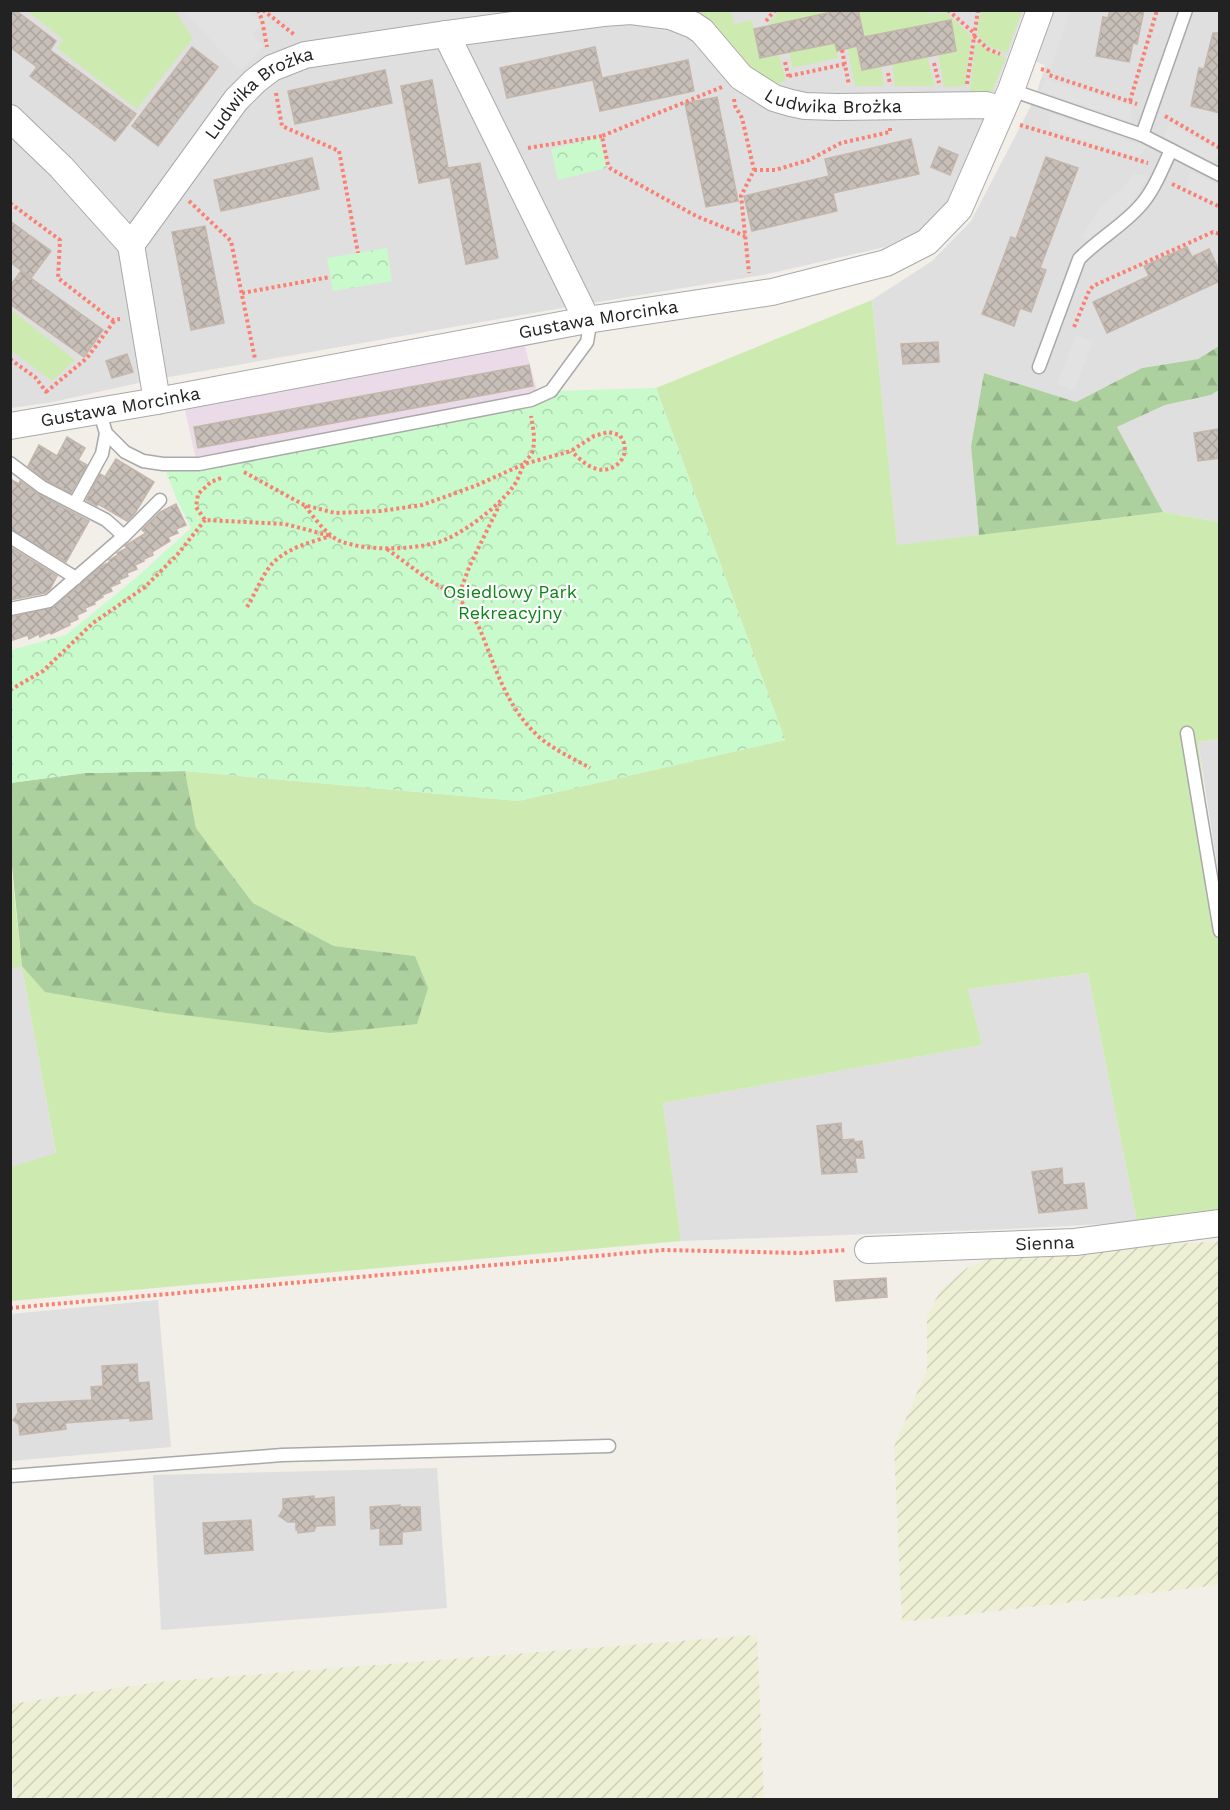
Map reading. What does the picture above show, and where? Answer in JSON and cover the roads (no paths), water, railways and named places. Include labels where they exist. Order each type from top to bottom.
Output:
[{"type":"street","name":"Gustawa Morcinka","points":[[10,426],[103,422],[157,400],[589,320],[772,292],[886,263],[927,242],[959,209],[1006,100],[1040,10]]},
{"type":"street","name":"Ludwika Brożka","points":[[131,245],[236,100],[272,68],[305,55],[446,34],[631,11],[692,18],[736,80],[774,98],[798,105],[837,107],[889,94],[964,106],[986,105],[1006,100]]},
{"type":"street","points":[[446,34],[589,320]]},
{"type":"street","points":[[10,118],[61,167],[131,245],[157,400]]},
{"type":"street","name":"Sienna","points":[[868,1250],[1075,1242],[1220,1223]]},
{"type":"lane","points":[[1142,135],[1186,10]]},
{"type":"lane","name":"Ludwika Brożka","points":[[1006,100],[1142,135],[1220,176]]},
{"type":"lane","points":[[1039,367],[1079,259],[1141,205],[1152,190],[1171,150]]},
{"type":"lane","points":[[103,422],[125,452],[143,460],[163,464],[199,464],[528,400],[551,391],[587,342],[589,320]]},
{"type":"lane","points":[[75,503],[102,454],[103,422]]},
{"type":"lane","points":[[10,463],[42,487],[106,520],[123,536]]},
{"type":"lane","points":[[10,609],[49,601],[160,500]]},
{"type":"lane","points":[[10,537],[76,578]]},
{"type":"lane","points":[[1187,733],[1220,931]]},
{"type":"lane","points":[[10,1476],[282,1455],[609,1446]]},
{"type":"park label","name":"Osiedlowy Park Rekreacyjny","points":[[510,602]]}]
